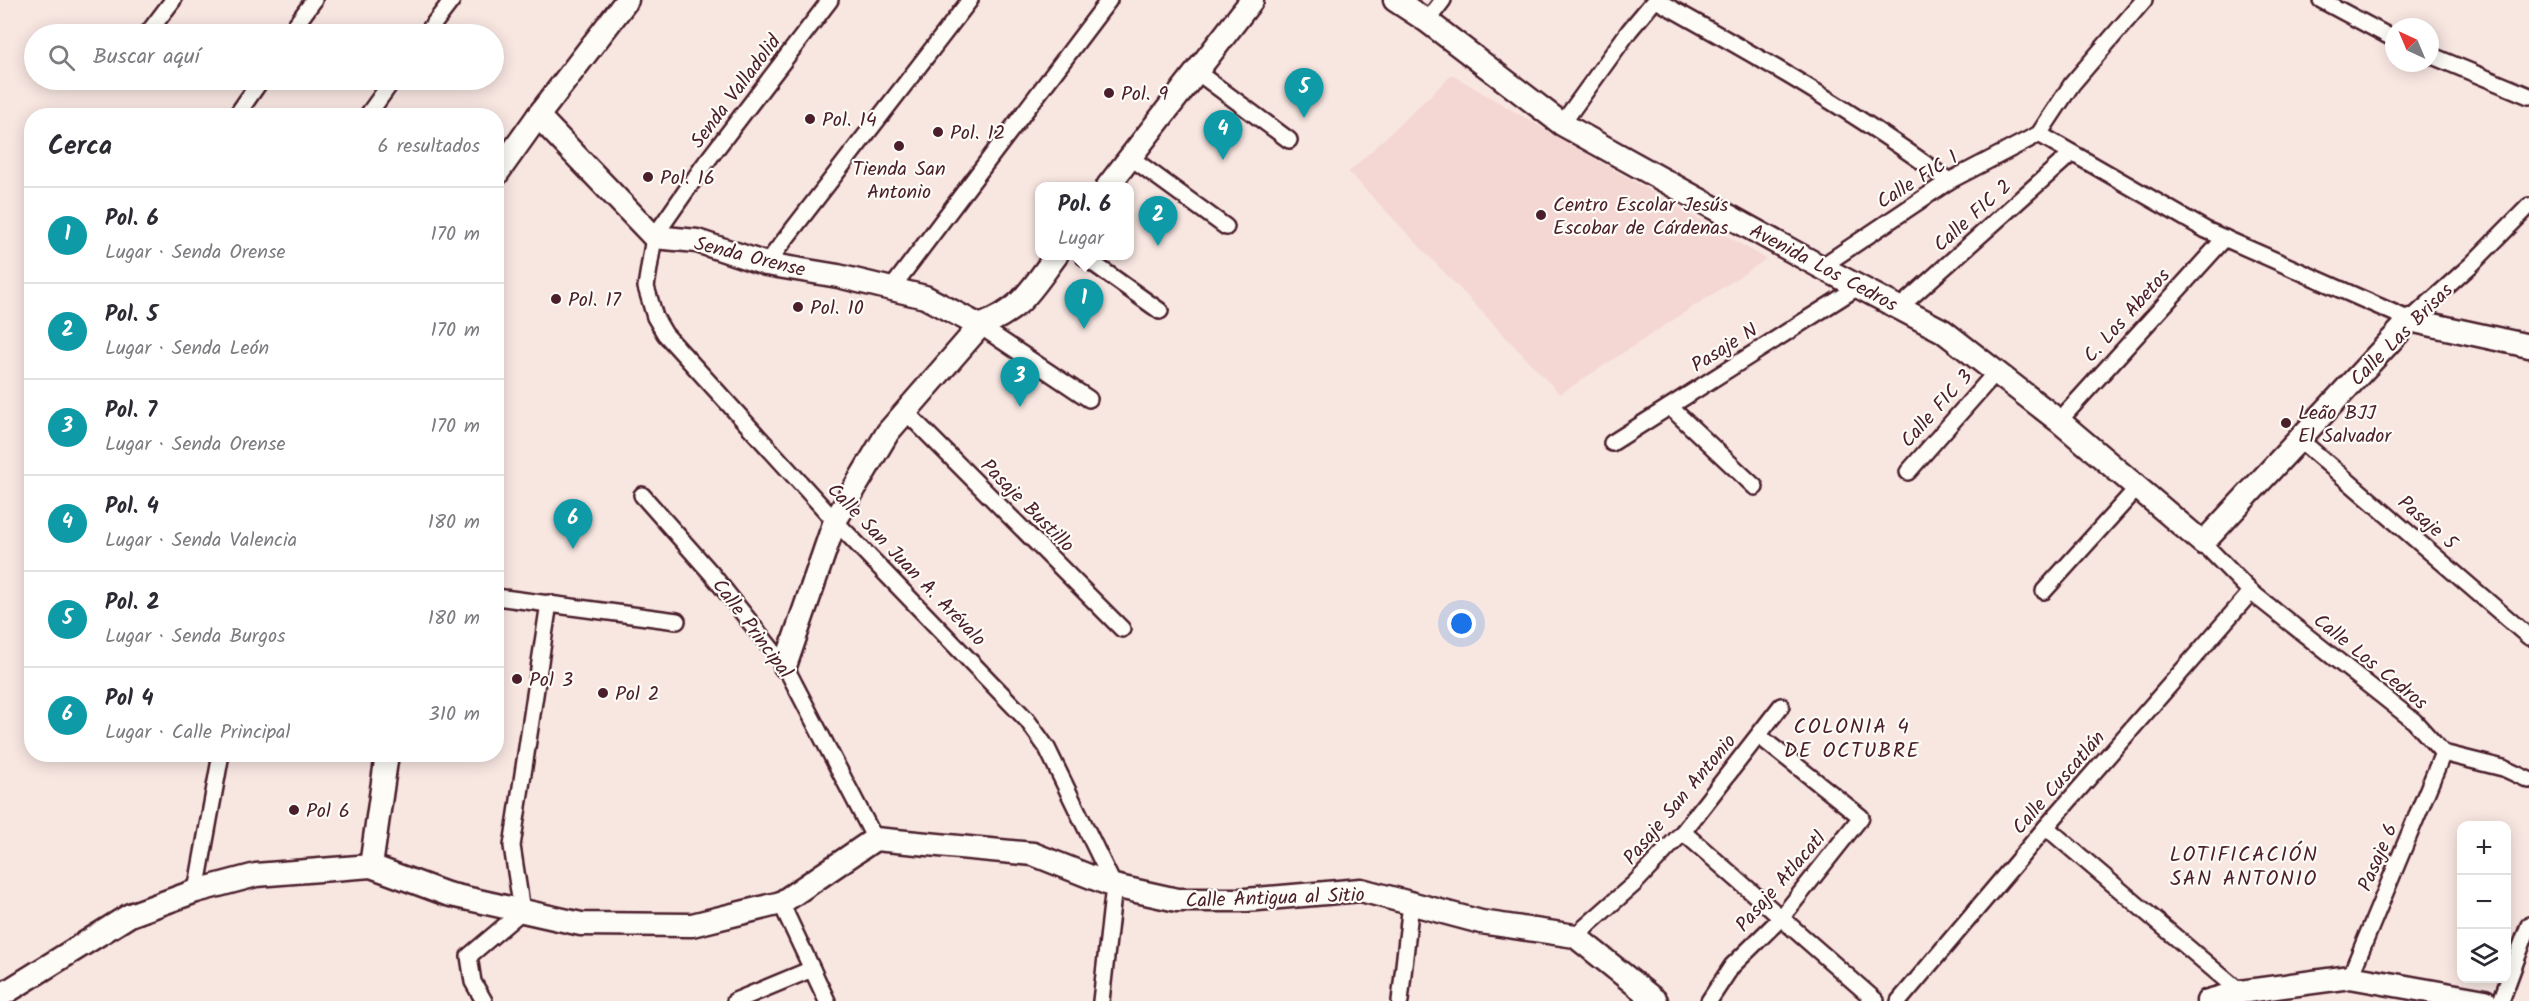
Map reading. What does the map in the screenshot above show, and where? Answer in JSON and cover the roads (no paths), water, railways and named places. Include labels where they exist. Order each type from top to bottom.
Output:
[{"type":"street","points":[[155,24],[173,0]]},
{"type":"street","points":[[296,24],[314,0]]},
{"type":"street","points":[[434,24],[452,0]]},
{"type":"street","points":[[504,164],[627,0]]},
{"type":"street","name":"Senda Valladolid","points":[[654,237],[705,165],[830,0]]},
{"type":"street","points":[[766,264],[970,0]]},
{"type":"street","points":[[891,288],[1109,0]]},
{"type":"street","points":[[1111,182],[1252,0]]},
{"type":"street","name":"Avenida Los Cedros","points":[[1395,0],[1427,21],[1562,124],[1942,331],[2059,421],[2203,543]]},
{"type":"street","points":[[1427,21],[1443,0]]},
{"type":"street","points":[[1562,124],[1629,31],[1655,0],[1790,74],[1901,145],[1949,181]]},
{"type":"street","points":[[2144,0],[2072,84],[2039,134],[2224,238],[2410,320],[2529,346]]},
{"type":"street","points":[[2321,0],[2385,34]]},
{"type":"street","points":[[2439,59],[2529,96]]},
{"type":"street","points":[[1197,72],[1289,140]]},
{"type":"street","points":[[242,108],[254,90]]},
{"type":"street","points":[[373,108],[386,90]]},
{"type":"street","points":[[538,116],[654,237]]},
{"type":"street","name":"Calle FIC 1","points":[[1821,267],[1949,181],[2039,134]]},
{"type":"street","name":"Calle FIC 2","points":[[1900,307],[2073,153]]},
{"type":"street","points":[[1130,157],[1226,227]]},
{"type":"street","name":"Calle Las Brisas","points":[[2203,543],[2410,320],[2471,265],[2529,206]]},
{"type":"street","name":"Senda Orense","points":[[654,237],[697,240],[766,264],[838,276],[926,297],[980,326],[1089,399]]},
{"type":"street","name":"Calle San Juan A. Arévalo","points":[[654,237],[646,287],[655,317],[665,334],[835,521],[1027,720],[1047,748],[1114,886]]},
{"type":"street","name":"C. Los Abetos","points":[[2059,421],[2224,238]]},
{"type":"street","points":[[785,666],[835,521],[888,432],[980,326],[1000,318],[1021,303],[1052,260]]},
{"type":"street","points":[[1090,260],[1160,311]]},
{"type":"street","name":"Pasaje N","points":[[1612,443],[1858,287]]},
{"type":"street","name":"Calle FIC 3","points":[[1908,472],[1996,372]]},
{"type":"street","points":[[1670,406],[1755,487]]},
{"type":"street","name":"Pasaje Bustillo","points":[[905,411],[1122,629]]},
{"type":"street","name":"Pasaje 5","points":[[2300,440],[2529,637]]},
{"type":"street","points":[[2044,591],[2138,487]]},
{"type":"street","name":"Calle Principal","points":[[642,495],[711,573],[785,666],[875,839]]},
{"type":"street","name":"Calle Los Cedros","points":[[2203,543],[2251,592],[2414,721],[2444,753]]},
{"type":"street","name":"Calle Cuscatlán","points":[[1899,1001],[2046,827],[2251,592]]},
{"type":"street","points":[[504,598],[677,621]]},
{"type":"street","points":[[522,911],[512,846],[549,603]]},
{"type":"street","name":"Pasaje San Antonio","points":[[1575,936],[1634,884],[1683,832],[1781,706]]},
{"type":"street","name":"Pasaje Atlacatl","points":[[1709,1001],[1732,966],[1781,918],[1862,817],[1759,736]]},
{"type":"street","points":[[2444,753],[2502,768],[2529,780]]},
{"type":"street","name":"Pasaje 6","points":[[2350,977],[2444,753]]},
{"type":"street","points":[[196,891],[220,762]]},
{"type":"street","points":[[371,866],[386,762]]},
{"type":"street","points":[[2046,827],[2240,992]]},
{"type":"street","points":[[1683,832],[1876,1001]]},
{"type":"street","points":[[0,996],[130,915],[196,891],[256,875],[371,866],[447,894],[580,924],[692,925],[781,903],[875,839]]},
{"type":"street","name":"Calle Antigua al Sitio","points":[[875,839],[1033,854],[1114,886],[1177,900],[1246,900],[1361,890],[1481,922],[1575,936]]},
{"type":"street","points":[[1101,1001],[1114,886]]},
{"type":"street","points":[[781,903],[827,1001]]},
{"type":"street","points":[[1400,1001],[1411,903]]},
{"type":"street","points":[[484,1001],[473,982],[470,956],[522,911]]},
{"type":"street","points":[[2501,1001],[2529,925]]},
{"type":"street","points":[[1575,936],[1656,1001]]},
{"type":"street","points":[[735,1001],[812,969]]},
{"type":"street","points":[[2208,1001],[2240,992],[2350,977],[2485,1001]]},
{"type":"place","name":"Pol. 9","points":[[1109,93]]},
{"type":"place","name":"Pol. 2","points":[[1304,118]]},
{"type":"place","name":"Pol. 14","points":[[810,119]]},
{"type":"place","name":"Pol. 12","points":[[938,132]]},
{"type":"place","name":"Tienda San Antonio","points":[[899,146]]},
{"type":"place","name":"Pol. 4","points":[[1223,160]]},
{"type":"place","name":"Pol. 16","points":[[648,177]]},
{"type":"place","name":"Centro Escolar Jesús Escobar de Cárdenas","points":[[1541,215]]},
{"type":"place","name":"Pol. 5","points":[[1158,246]]},
{"type":"place","name":"Pol. 17","points":[[556,299]]},
{"type":"place","name":"Pol. 10","points":[[798,307]]},
{"type":"place","name":"Pol. 6","points":[[1084,329]]},
{"type":"place","name":"Pol. 7","points":[[1020,407]]},
{"type":"place","name":"Leão BJJ El Salvador","points":[[2286,423]]},
{"type":"place","name":"Pol 4","points":[[573,549]]},
{"type":"place","name":"Pol 3","points":[[517,679]]},
{"type":"place","name":"Pol 2","points":[[603,693]]},
{"type":"place","name":"Pol 6","points":[[294,810]]},
{"type":"district","name":"COLONIA 4 DE OCTUBRE","points":[[1852,738]]},
{"type":"district","name":"LOTIFICACIÓN SAN ANTONIO","points":[[2244,866]]}]
